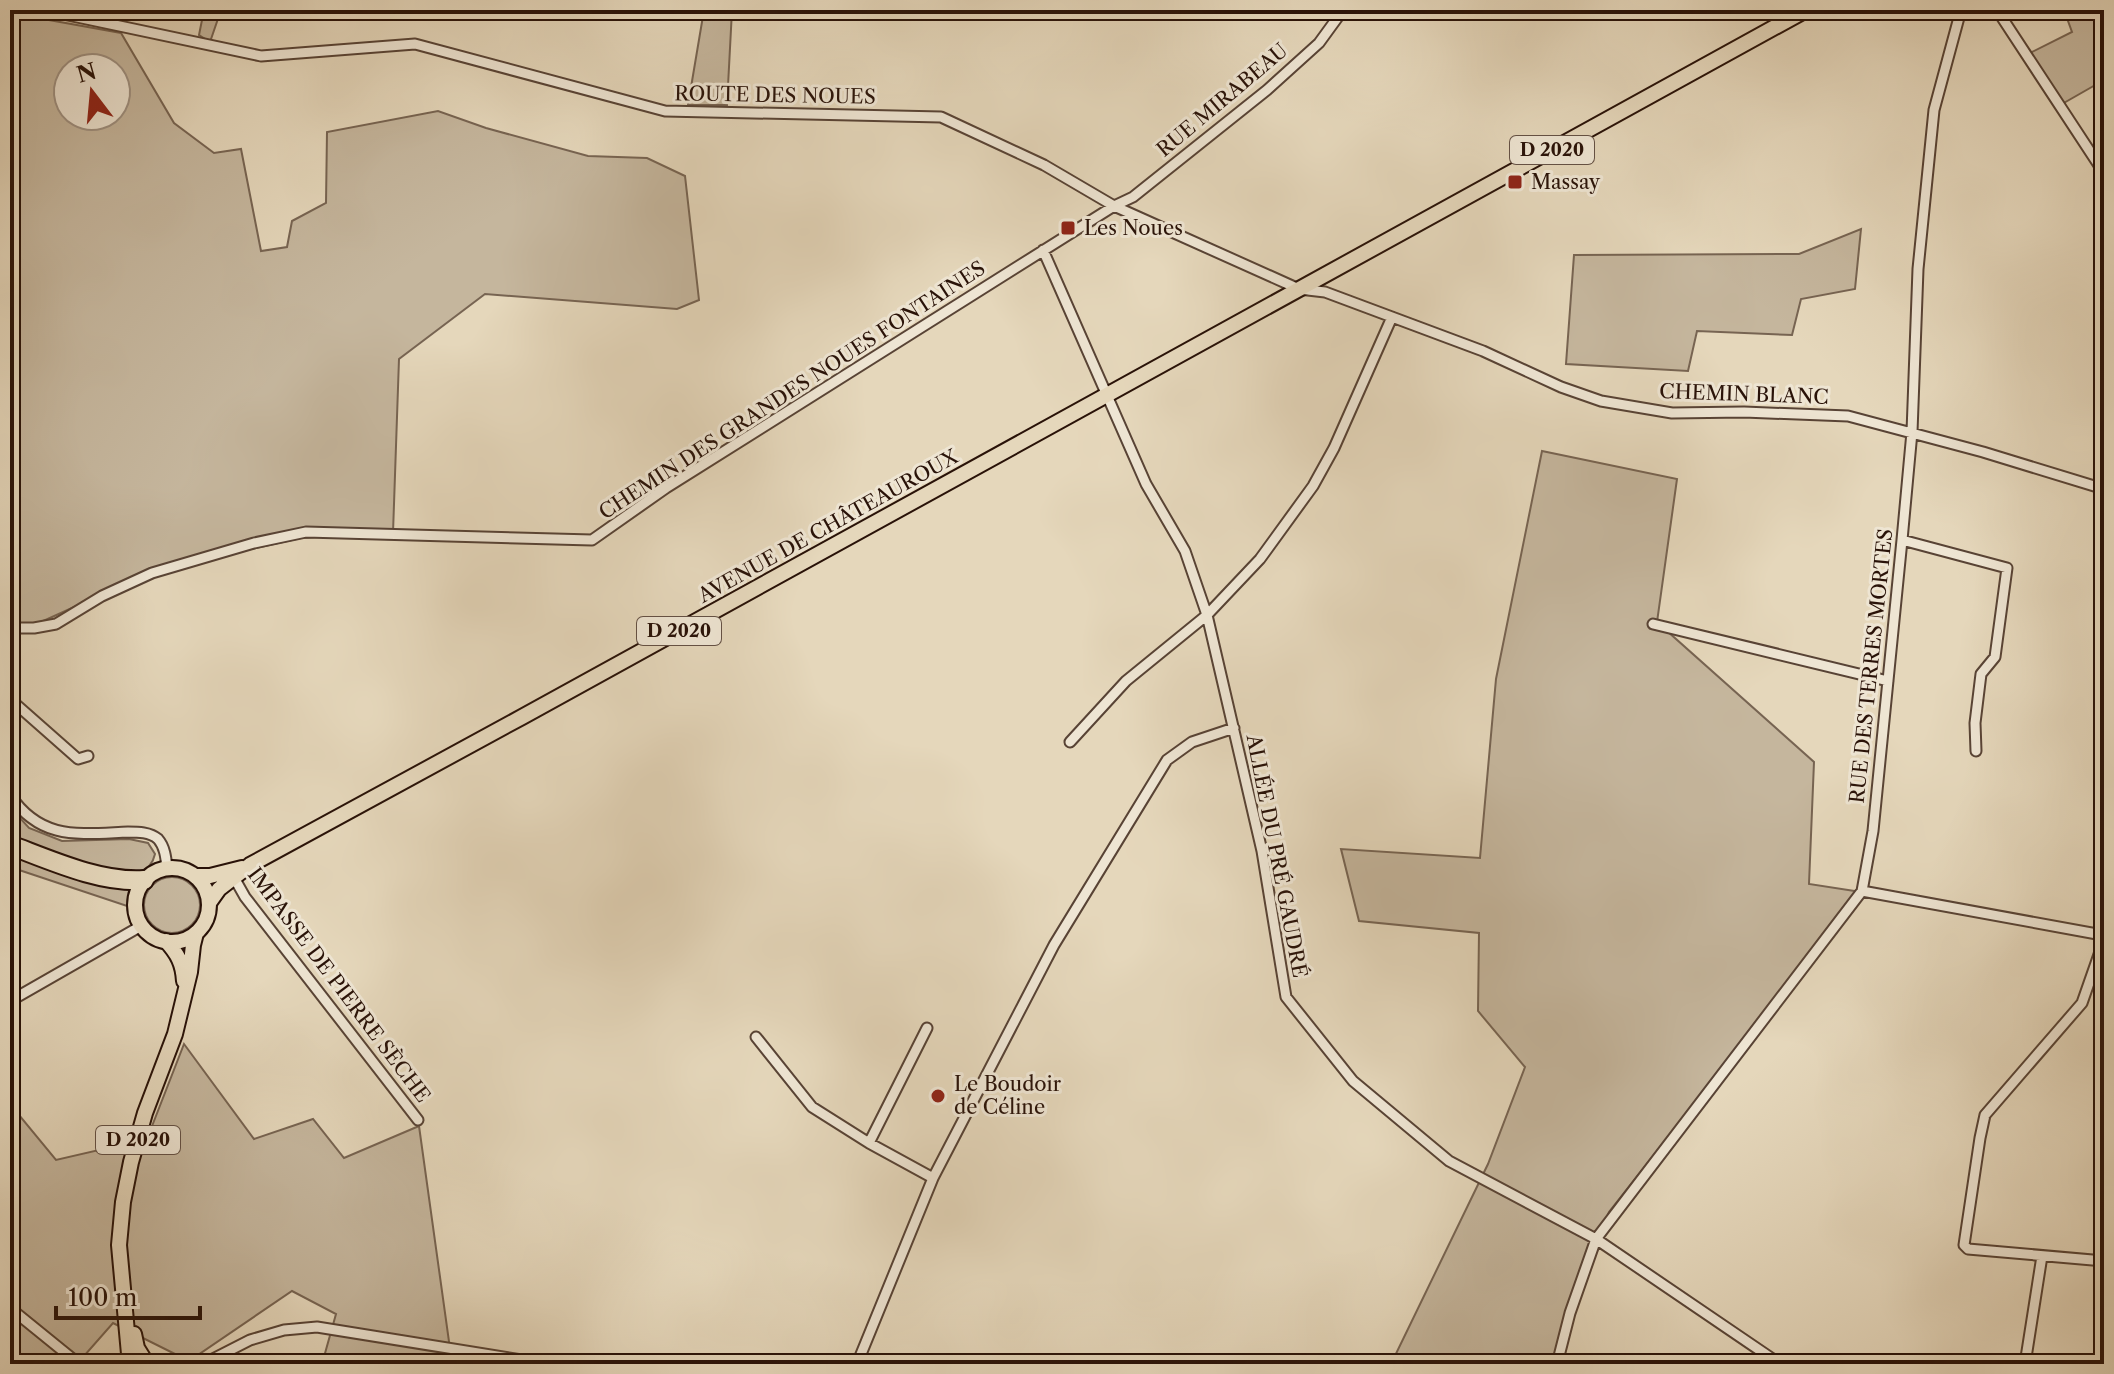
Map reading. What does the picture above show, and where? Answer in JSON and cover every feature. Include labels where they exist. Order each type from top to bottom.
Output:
[{"type":"highway","points":[[10,845],[100,876],[127,881],[144,880]]},
{"type":"main road","name":"D 2020","points":[[1299,289],[1806,10]]},
{"type":"main road","name":"AVENUE DE CHÂTEAUROUX","points":[[233,874],[1299,289]]},
{"type":"main road","points":[[167,868],[180,868],[195,876],[205,887],[209,903],[207,920],[196,933],[183,940],[166,941],[153,937],[141,926],[135,909],[136,893],[144,880],[167,868]]},
{"type":"main road","name":"D 2020","points":[[195,876],[233,874]]},
{"type":"main road","name":"D 2020","points":[[209,903],[233,874]]},
{"type":"main road","name":"D 2020","points":[[128,1364],[119,1245],[123,1202],[145,1113],[175,1034],[196,933]]},
{"type":"main road","name":"D 2020","points":[[166,941],[178,954],[185,994]]},
{"type":"main road","name":"D 2020","points":[[122,1291],[137,1348],[147,1364]]},
{"type":"street","name":"ROUTE DES NOUES","points":[[44,10],[261,56],[415,44],[665,111],[941,117],[1044,165],[1114,206],[1299,289]]},
{"type":"street","name":"RUE MIRABEAU","points":[[1114,206],[1133,197],[1267,90],[1319,43],[1343,10]]},
{"type":"street","name":"RUE DES TERRES MORTES","points":[[1557,1364],[1570,1313],[1596,1239],[1862,891],[1873,831],[1912,432],[1918,269],[1934,110],[1961,10]]},
{"type":"street","points":[[1997,10],[2104,173]]},
{"type":"street","name":"CHEMIN DES GRANDES NOUES FONTAINES","points":[[10,628],[56,624],[102,596],[152,573],[254,543],[306,532],[592,540],[666,488],[1114,206]]},
{"type":"street","name":"ALLÉE DU PRÉ GAUDRÉ","points":[[1043,250],[1146,484],[1185,551],[1207,615],[1262,851],[1286,997],[1353,1081],[1449,1161],[1596,1239],[1780,1364]]},
{"type":"street","name":"CHEMIN BLANC","points":[[1299,289],[1325,292],[1483,351],[1561,387],[1601,401],[1672,413],[1848,416],[2104,489]]},
{"type":"street","points":[[1070,742],[1126,681],[1207,615],[1260,559],[1313,486],[1334,448],[1392,317]]},
{"type":"street","points":[[1902,540],[2007,568],[1995,657],[1981,674],[1975,723],[1976,751]]},
{"type":"street","points":[[1653,624],[1888,681]]},
{"type":"street","points":[[10,699],[78,759],[88,756]]},
{"type":"street","points":[[857,1364],[933,1178],[1054,945],[1167,760],[1192,742],[1234,728]]},
{"type":"street","points":[[10,795],[19,809],[34,822],[53,831],[150,834],[159,840],[166,854],[167,868]]},
{"type":"street","name":"IMPASSE DE PIERRE SÈCHE","points":[[233,874],[245,897],[418,1120]]},
{"type":"street","points":[[1862,891],[2097,934],[2103,943],[2082,1003],[1985,1115],[1964,1245],[1968,1249],[2104,1261]]},
{"type":"street","points":[[10,1001],[141,926]]},
{"type":"street","points":[[869,1143],[927,1028]]},
{"type":"street","points":[[756,1037],[812,1107],[933,1178]]},
{"type":"street","points":[[2025,1364],[2042,1256]]},
{"type":"street","points":[[10,1308],[79,1364]]},
{"type":"street","points":[[209,1362],[250,1340],[284,1330],[317,1327],[547,1364]]},
{"type":"shaded area","points":[[204,10],[221,10],[210,42],[199,35]]},
{"type":"shaded area","points":[[704,10],[732,10],[727,105],[688,105]]},
{"type":"shaded area","points":[[2064,10],[2104,10],[2104,80],[2062,104],[2028,54],[2072,32]]},
{"type":"shaded area","points":[[10,13],[121,33],[174,123],[214,153],[241,149],[261,251],[287,247],[292,221],[326,203],[327,132],[438,111],[486,128],[588,156],[647,158],[685,176],[699,300],[677,309],[485,294],[399,359],[393,533],[301,538],[156,570],[41,622],[10,628]]},
{"type":"shaded area","points":[[1861,229],[1855,289],[1801,299],[1792,335],[1697,331],[1688,371],[1566,364],[1574,255],[1799,254]]},
{"type":"shaded area","points":[[1542,451],[1677,479],[1657,622],[1814,762],[1809,884],[1861,892],[1609,1212],[1579,1283],[1558,1364],[1391,1364],[1488,1164],[1525,1067],[1478,1011],[1479,933],[1359,921],[1341,849],[1480,858],[1496,679]]},
{"type":"shaded area","points":[[10,807],[29,828],[62,841],[129,839],[148,843],[154,857],[143,871],[127,873],[58,855],[10,836]]},
{"type":"shaded area","points":[[10,853],[133,886],[127,906],[10,867]]},
{"type":"shaded area","points":[[172,877],[192,885],[200,905],[192,925],[172,933],[152,925],[144,905],[152,885]]},
{"type":"shaded area","points":[[184,1044],[254,1139],[313,1119],[344,1158],[419,1126],[451,1356],[480,1364],[322,1364],[336,1314],[292,1291],[189,1361],[113,1323],[77,1364],[10,1364],[10,1104],[56,1160],[147,1139]]},
{"type":"place","name":"Massay","points":[[1515,182]]},
{"type":"place","name":"Les Noues","points":[[1068,228]]},
{"type":"place","name":"Le Boudoir de Céline","points":[[938,1096]]}]
